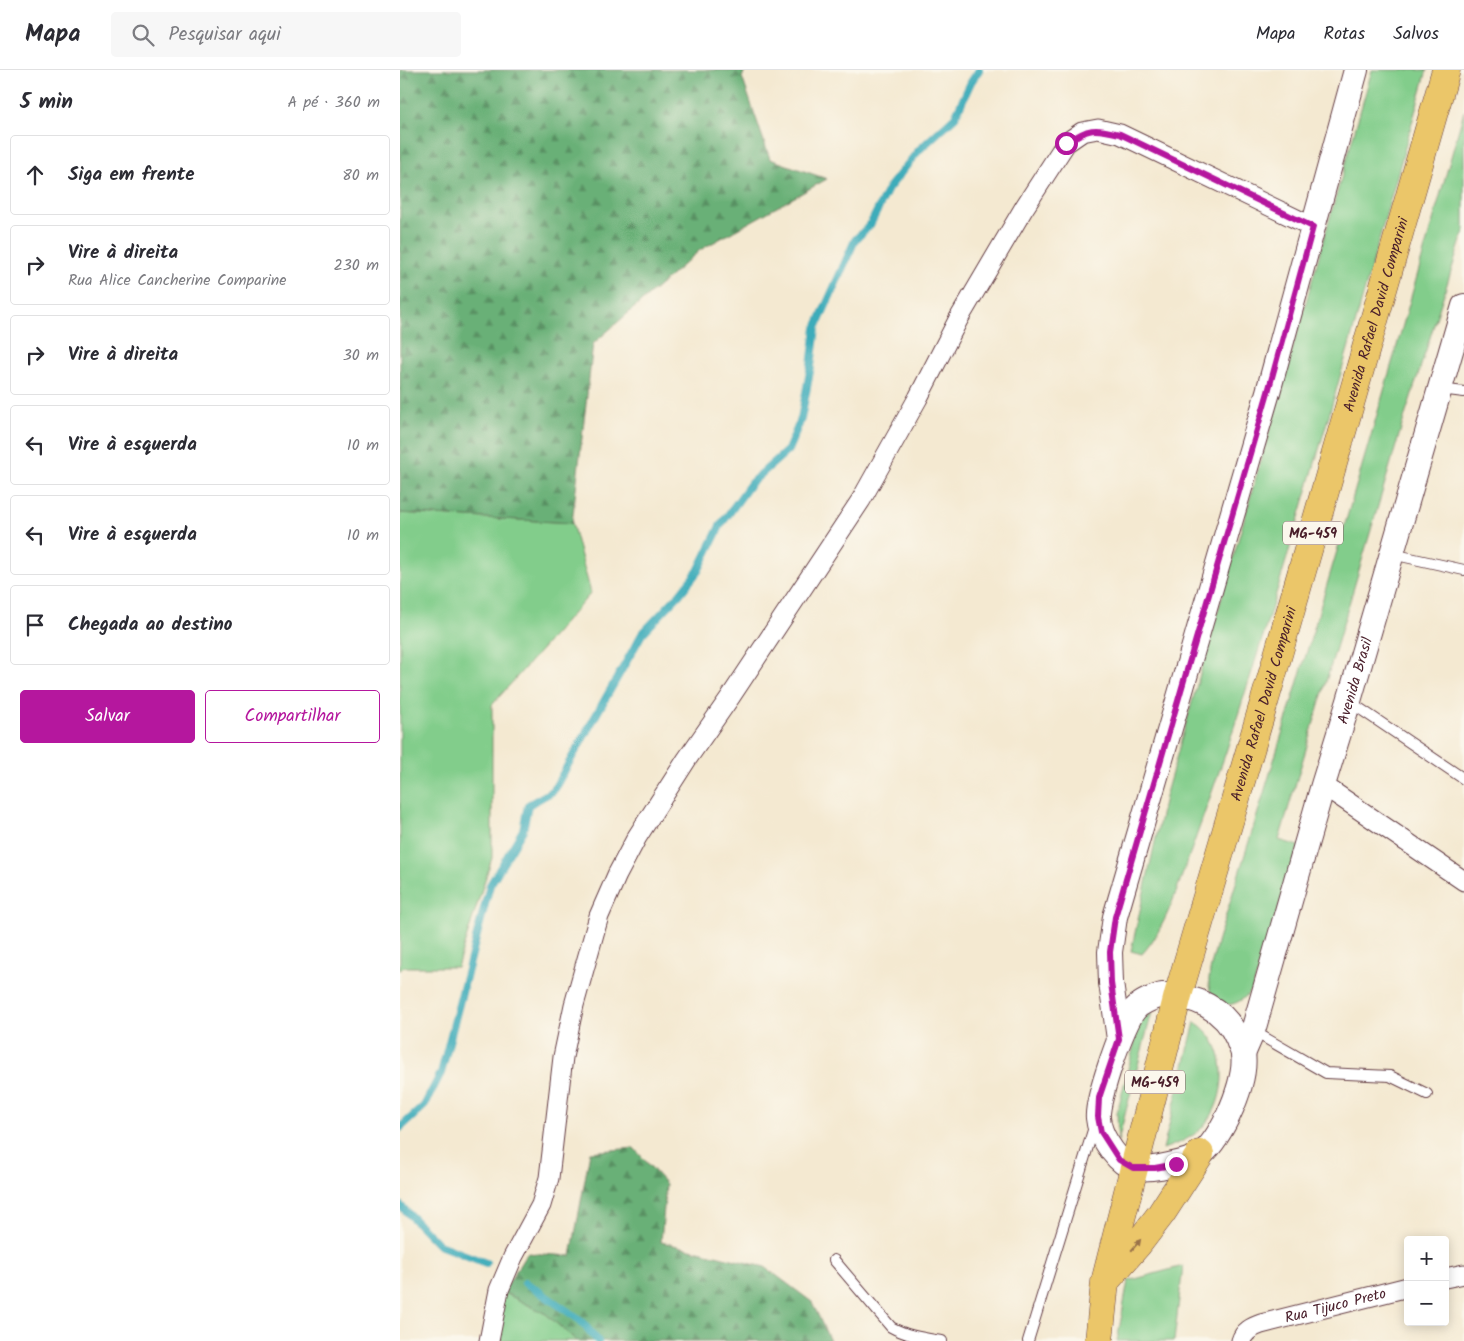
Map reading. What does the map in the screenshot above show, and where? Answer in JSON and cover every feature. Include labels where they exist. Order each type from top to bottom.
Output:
[{"type":"main road","name":"Avenida Rafael David Comparini","points":[[1098,1341],[1104,1282],[1178,995],[1269,688],[1446,70]]},
{"type":"main road","points":[[1104,1282],[1138,1244],[1161,1214],[1200,1154]]},
{"type":"street","points":[[1119,1039],[1110,968],[1110,952],[1115,917],[1268,392],[1356,70]]},
{"type":"street","points":[[489,1341],[499,1290],[512,1257],[541,1205],[549,1178],[563,1057],[574,1005],[599,916],[617,875],[637,837],[682,767],[862,500],[958,320],[1024,208],[1066,143],[1082,132],[1098,129],[1120,134],[1313,227]]},
{"type":"street","name":"Avenida Brasil","points":[[1243,1054],[1253,1031],[1323,785],[1464,306]]},
{"type":"street","points":[[1323,785],[1464,881]]},
{"type":"street","name":"MG-459","points":[[1162,995],[1178,995],[1204,1003],[1221,1014],[1234,1030],[1243,1054],[1242,1072],[1235,1101],[1220,1134],[1200,1154],[1176,1164],[1155,1168],[1133,1168],[1119,1160],[1101,1132],[1098,1117],[1099,1098],[1119,1039],[1135,1009],[1148,999],[1162,995]]},
{"type":"street","points":[[1449,1277],[1464,1274]]},
{"type":"street","name":"Rua Tijuco Preto","points":[[1241,1341],[1242,1336],[1251,1328],[1261,1324],[1404,1288]]},
{"type":"lane","points":[[1440,389],[1464,392]]},
{"type":"lane","points":[[1392,554],[1464,570]]},
{"type":"lane","points":[[1349,701],[1464,779]]},
{"type":"lane","points":[[1253,1031],[1326,1072],[1390,1076],[1427,1094]]},
{"type":"lane","points":[[1028,1341],[1098,1117]]},
{"type":"lane","points":[[834,1260],[891,1327],[913,1336],[942,1341]]},
{"type":"green space","points":[[400,70],[746,70],[742,77],[770,159],[827,179],[700,250],[593,344],[572,523],[400,513]]},
{"type":"green space","points":[[1372,70],[1427,70],[1305,497],[1226,752],[1169,911],[1157,934],[1142,954],[1131,951],[1165,797]]},
{"type":"green space","points":[[1464,111],[1464,231],[1403,422],[1279,840],[1299,846],[1252,990],[1236,1003],[1223,1004],[1213,996],[1209,986],[1210,970],[1215,950],[1348,514]]},
{"type":"green space","points":[[400,513],[572,523],[591,593],[492,705],[492,858],[457,967],[403,967],[400,971]]},
{"type":"green space","points":[[1152,1012],[1118,1141],[1117,1113],[1138,1029],[1144,1018]]},
{"type":"green space","points":[[1195,1022],[1206,1031],[1214,1042],[1219,1054],[1222,1082],[1219,1096],[1215,1109],[1199,1131],[1163,1149]]},
{"type":"green space","points":[[634,1148],[666,1184],[661,1242],[765,1267],[812,1302],[830,1341],[577,1341],[546,1314],[503,1292],[527,1253],[571,1256],[590,1152]]},
{"type":"green space","points":[[1183,1266],[1174,1341],[1117,1341],[1128,1281]]},
{"type":"green space","points":[[503,1292],[546,1314],[577,1341],[493,1341]]},
{"type":"waterway","points":[[400,1128],[424,1106],[441,1073],[490,885],[523,830],[528,805],[553,791],[642,634],[679,595],[698,571],[720,526],[751,483],[788,450],[801,419],[816,328],[855,240],[870,225],[888,189],[919,150],[955,117],[971,82],[979,70]]},
{"type":"waterway","points":[[400,1205],[439,1245],[486,1263]]},
{"type":"waterway","points":[[525,1283],[580,1320],[598,1341]]},
{"type":"route","points":[[1066,143],[1082,132],[1098,129],[1120,134],[1313,227],[1268,392],[1115,917],[1110,952],[1111,983],[1119,1039],[1099,1098],[1098,1117],[1101,1132],[1119,1160],[1133,1168],[1155,1168],[1176,1164]]}]
